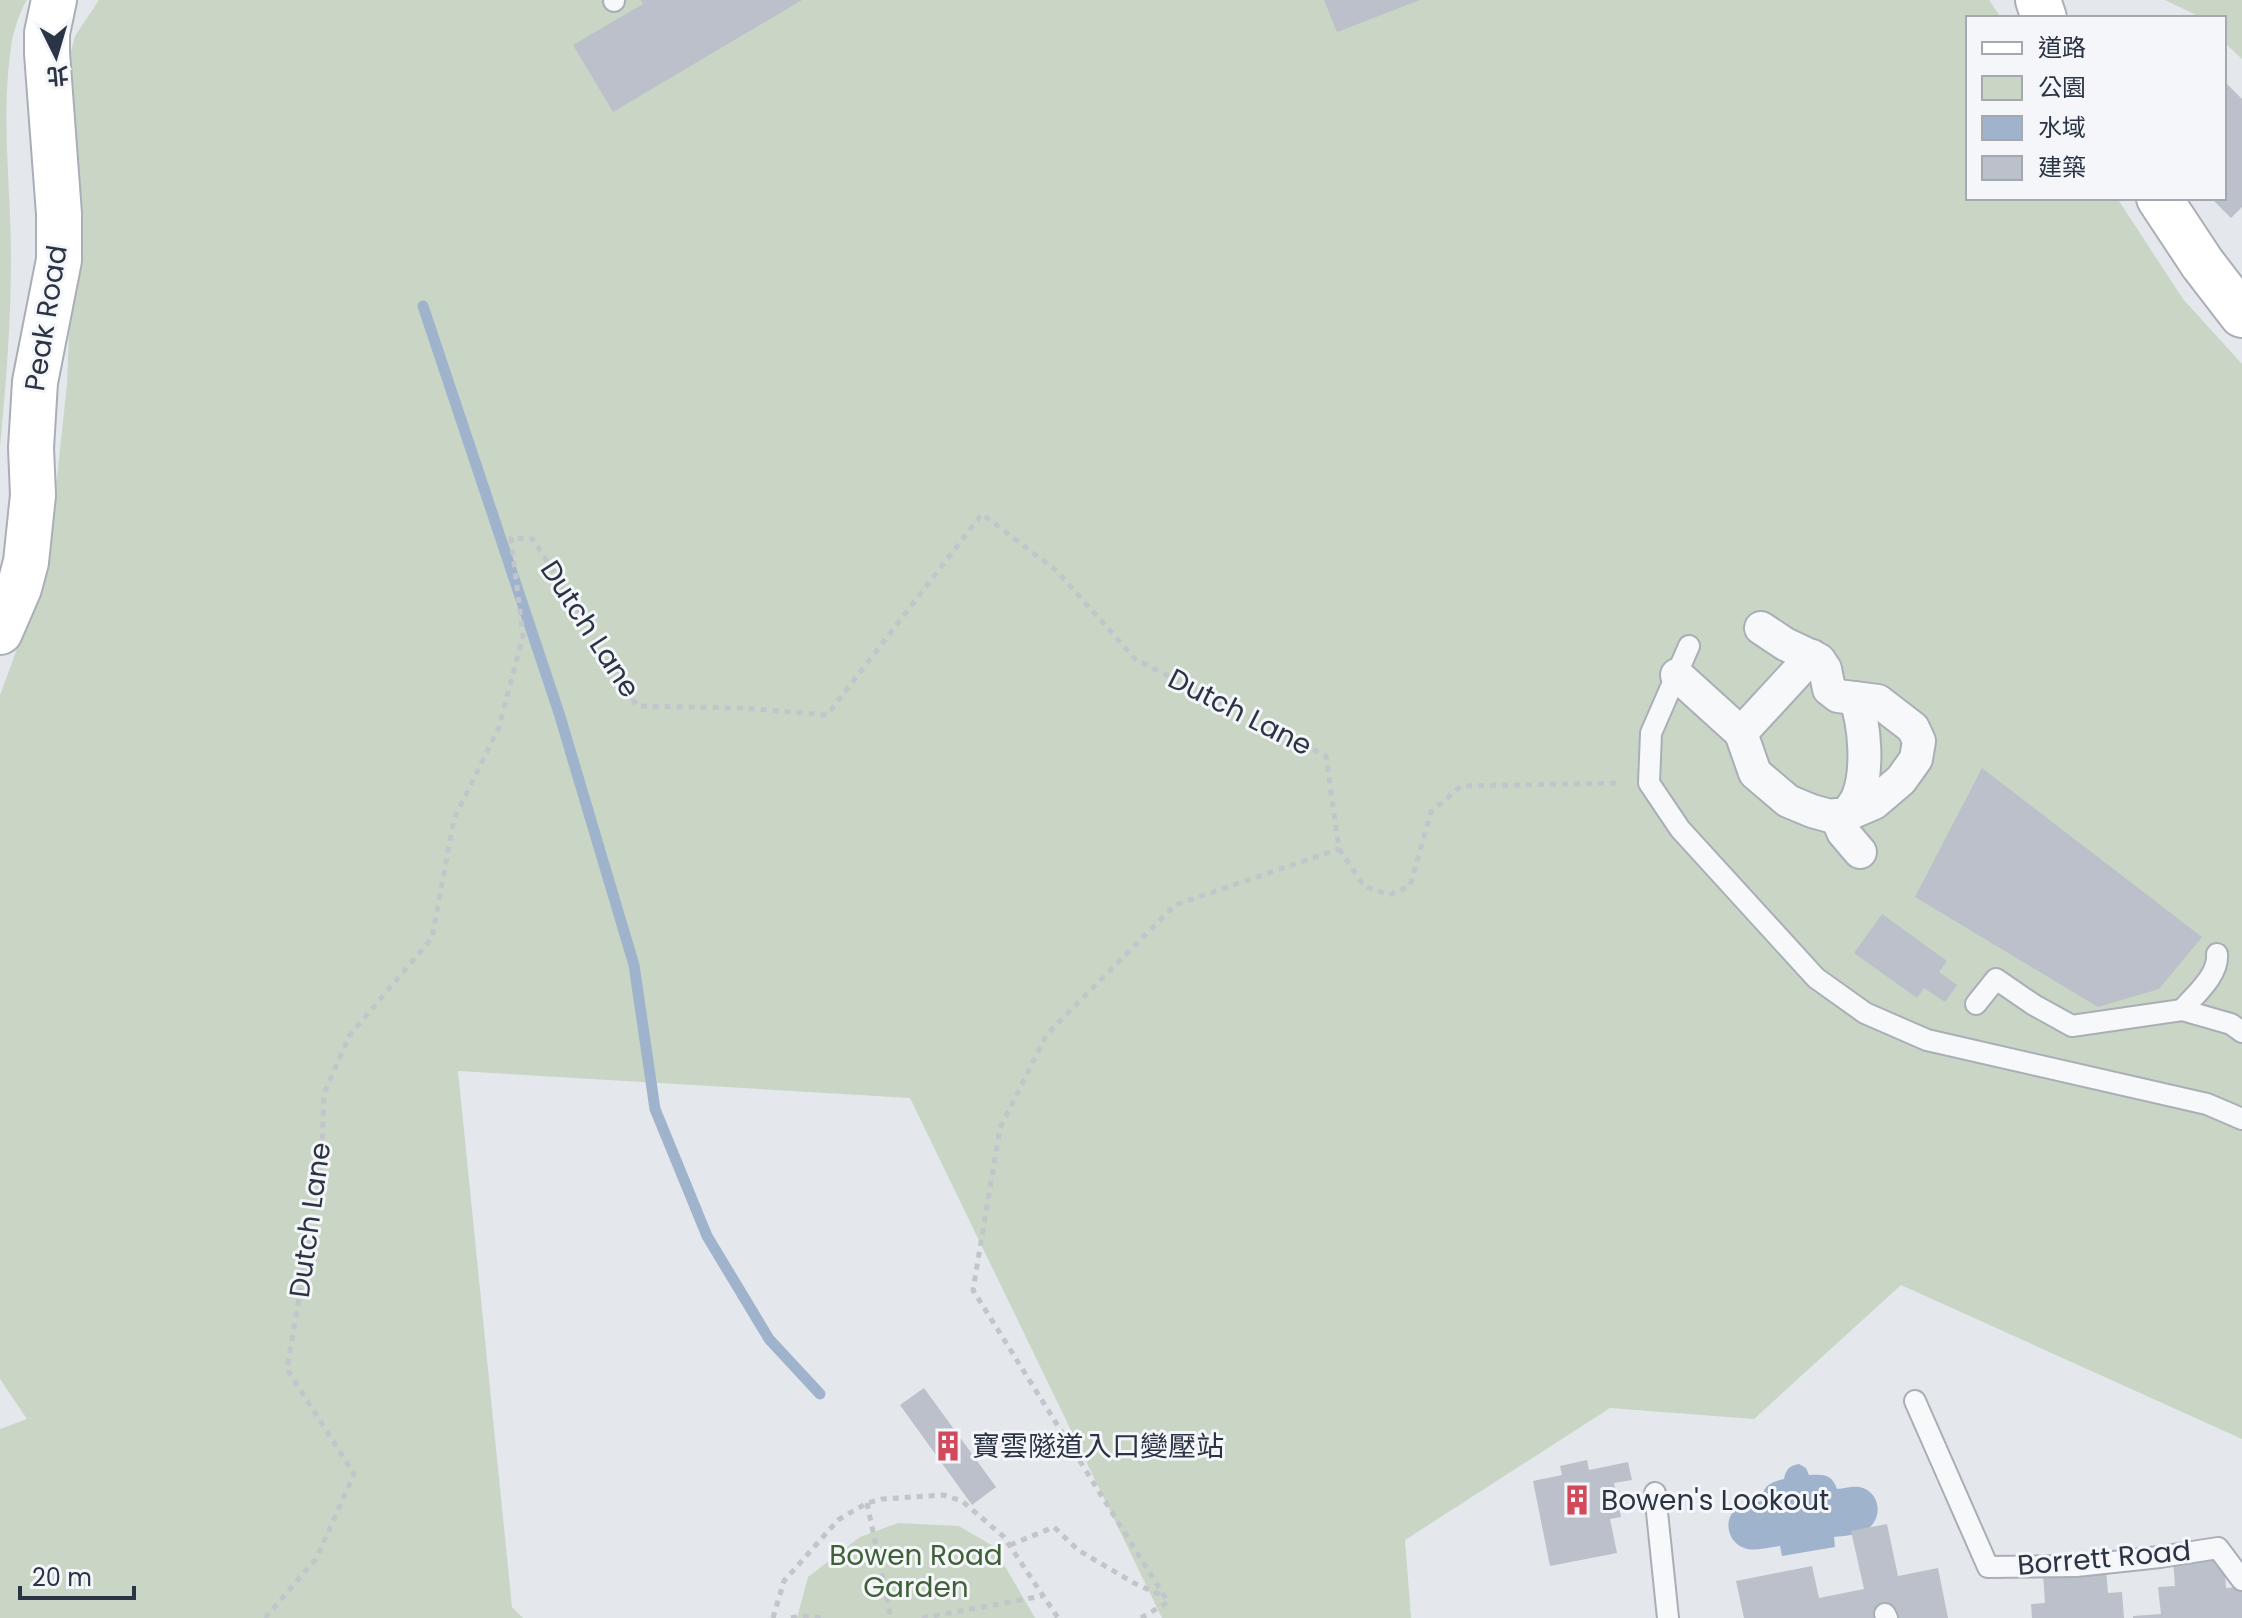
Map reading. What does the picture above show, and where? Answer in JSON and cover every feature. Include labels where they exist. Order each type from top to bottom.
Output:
[{"type":"main road","name":"Peak Road","points":[[0,632],[19,588],[26,562],[32,507],[31,448],[35,382],[59,260],[59,214],[47,53],[49,16],[54,0]]},
{"type":"main road","points":[[2160,200],[2202,263],[2242,315]]},
{"type":"street","points":[[1683,660],[1741,733],[1755,773],[1788,801],[1830,816],[1874,803],[1901,780],[1916,759],[1919,741],[1913,728],[1878,701],[1838,696],[1829,689],[1825,669],[1819,660],[1785,644],[1761,628]]},
{"type":"street","points":[[1741,733],[1812,656]]},
{"type":"street","points":[[1841,815],[1857,799],[1861,786],[1863,721],[1855,698]]},
{"type":"street","points":[[1841,815],[1843,832],[1860,852]]},
{"type":"lane","points":[[1683,660],[1651,733],[1649,783],[1680,829],[1816,978],[1865,1013],[1927,1040],[2207,1104],[2242,1119]]},
{"type":"lane","points":[[2182,1010],[2212,974],[2218,963],[2217,954]]},
{"type":"lane","points":[[1976,1004],[1996,979],[2072,1026],[2182,1010],[2231,1024],[2242,1032]]},
{"type":"lane","name":"Borrett Road","points":[[1915,1401],[1988,1567],[2076,1566],[2218,1548],[2242,1580]]},
{"type":"lane","points":[[1655,1493],[1668,1618]]},
{"type":"path","name":"Dutch Lane","points":[[265,1618],[316,1559],[354,1474],[287,1369],[321,1167],[324,1094],[349,1036],[432,938],[454,819],[499,727],[523,636],[511,538],[533,539],[637,706],[743,708],[827,715],[982,514],[1057,571],[1135,659],[1326,756],[1339,849],[1364,886],[1389,895],[1410,886],[1431,812],[1461,786],[1649,783]]},
{"type":"path","points":[[1141,1618],[1168,1602],[1166,1598],[973,1290],[1000,1128],[1047,1034],[1175,905],[1339,849]]},
{"type":"path","points":[[773,1618],[784,1581],[838,1520],[867,1503],[882,1499],[943,1495],[962,1501],[1004,1537],[1058,1618]]},
{"type":"path","points":[[867,1503],[891,1618]]},
{"type":"path","points":[[1010,1545],[1054,1527],[1078,1550],[1166,1598]]},
{"type":"path","points":[[922,1618],[1042,1596]]},
{"type":"path","points":[[791,1618],[825,1618]]},
{"type":"green space","points":[[0,0],[27,0],[12,40],[7,96],[11,282],[0,448]]},
{"type":"green space","points":[[99,0],[1989,0],[2000,16],[1966,16],[1966,200],[2118,200],[2183,299],[2242,364],[2242,1439],[1901,1285],[1754,1419],[1610,1408],[1405,1540],[1411,1618],[1162,1618],[910,1098],[458,1071],[512,1607],[523,1618],[0,1618],[0,1429],[27,1419],[0,1379],[0,695],[39,589],[55,496],[67,384],[72,255],[67,67],[75,36]]},
{"type":"green space","points":[[2165,0],[2242,0],[2242,59],[2226,44],[2226,16],[2194,14]]},
{"type":"green space","name":"Bowen Road Garden","points":[[898,1523],[959,1526],[993,1546],[1035,1618],[797,1618],[808,1577],[860,1537]]},
{"type":"water","points":[[1799,1464],[1806,1468],[1809,1475],[1830,1478],[1837,1489],[1857,1487],[1869,1491],[1877,1502],[1875,1521],[1859,1533],[1834,1537],[1835,1547],[1782,1556],[1780,1546],[1755,1550],[1741,1547],[1729,1532],[1732,1513],[1743,1505],[1762,1501],[1763,1492],[1768,1486],[1784,1479],[1788,1468]]},
{"type":"building","points":[[641,0],[802,0],[613,112],[573,45],[643,4]]},
{"type":"building","points":[[1324,0],[1420,0],[1337,32]]},
{"type":"building","points":[[2226,83],[2242,99],[2242,207],[2231,218],[2213,200],[2226,200]]},
{"type":"building","points":[[1982,768],[2202,937],[2159,989],[2098,1007],[1915,897]]},
{"type":"building","points":[[1882,914],[1947,961],[1939,972],[1957,985],[1945,1002],[1924,988],[1917,998],[1854,953]]},
{"type":"building","name":"寶雲隧道入口變壓站","points":[[924,1388],[996,1487],[972,1505],[900,1405]]},
{"type":"building","name":"Bowen's Lookout","points":[[1587,1460],[1589,1470],[1628,1462],[1632,1480],[1614,1483],[1621,1517],[1610,1519],[1617,1553],[1550,1566],[1533,1481],[1562,1475],[1560,1466]]},
{"type":"building","points":[[1887,1524],[1898,1576],[1938,1568],[1948,1618],[1744,1618],[1736,1581],[1812,1566],[1819,1598],[1864,1589],[1851,1531]]},
{"type":"building","points":[[2224,1555],[2226,1588],[2242,1587],[2242,1618],[2133,1618],[2161,1614],[2158,1587],[2175,1586],[2173,1558]]},
{"type":"building","points":[[2106,1570],[2108,1593],[2122,1592],[2124,1618],[2032,1618],[2031,1604],[2045,1603],[2043,1574]]},
{"type":"waterway","points":[[423,306],[559,713],[634,965],[655,1109],[707,1236],[769,1339],[820,1394]]},
{"type":"place","name":"寶雲隧道入口變壓站","points":[[948,1446]]},
{"type":"place","name":"Bowen's Lookout","points":[[1577,1500]]}]
